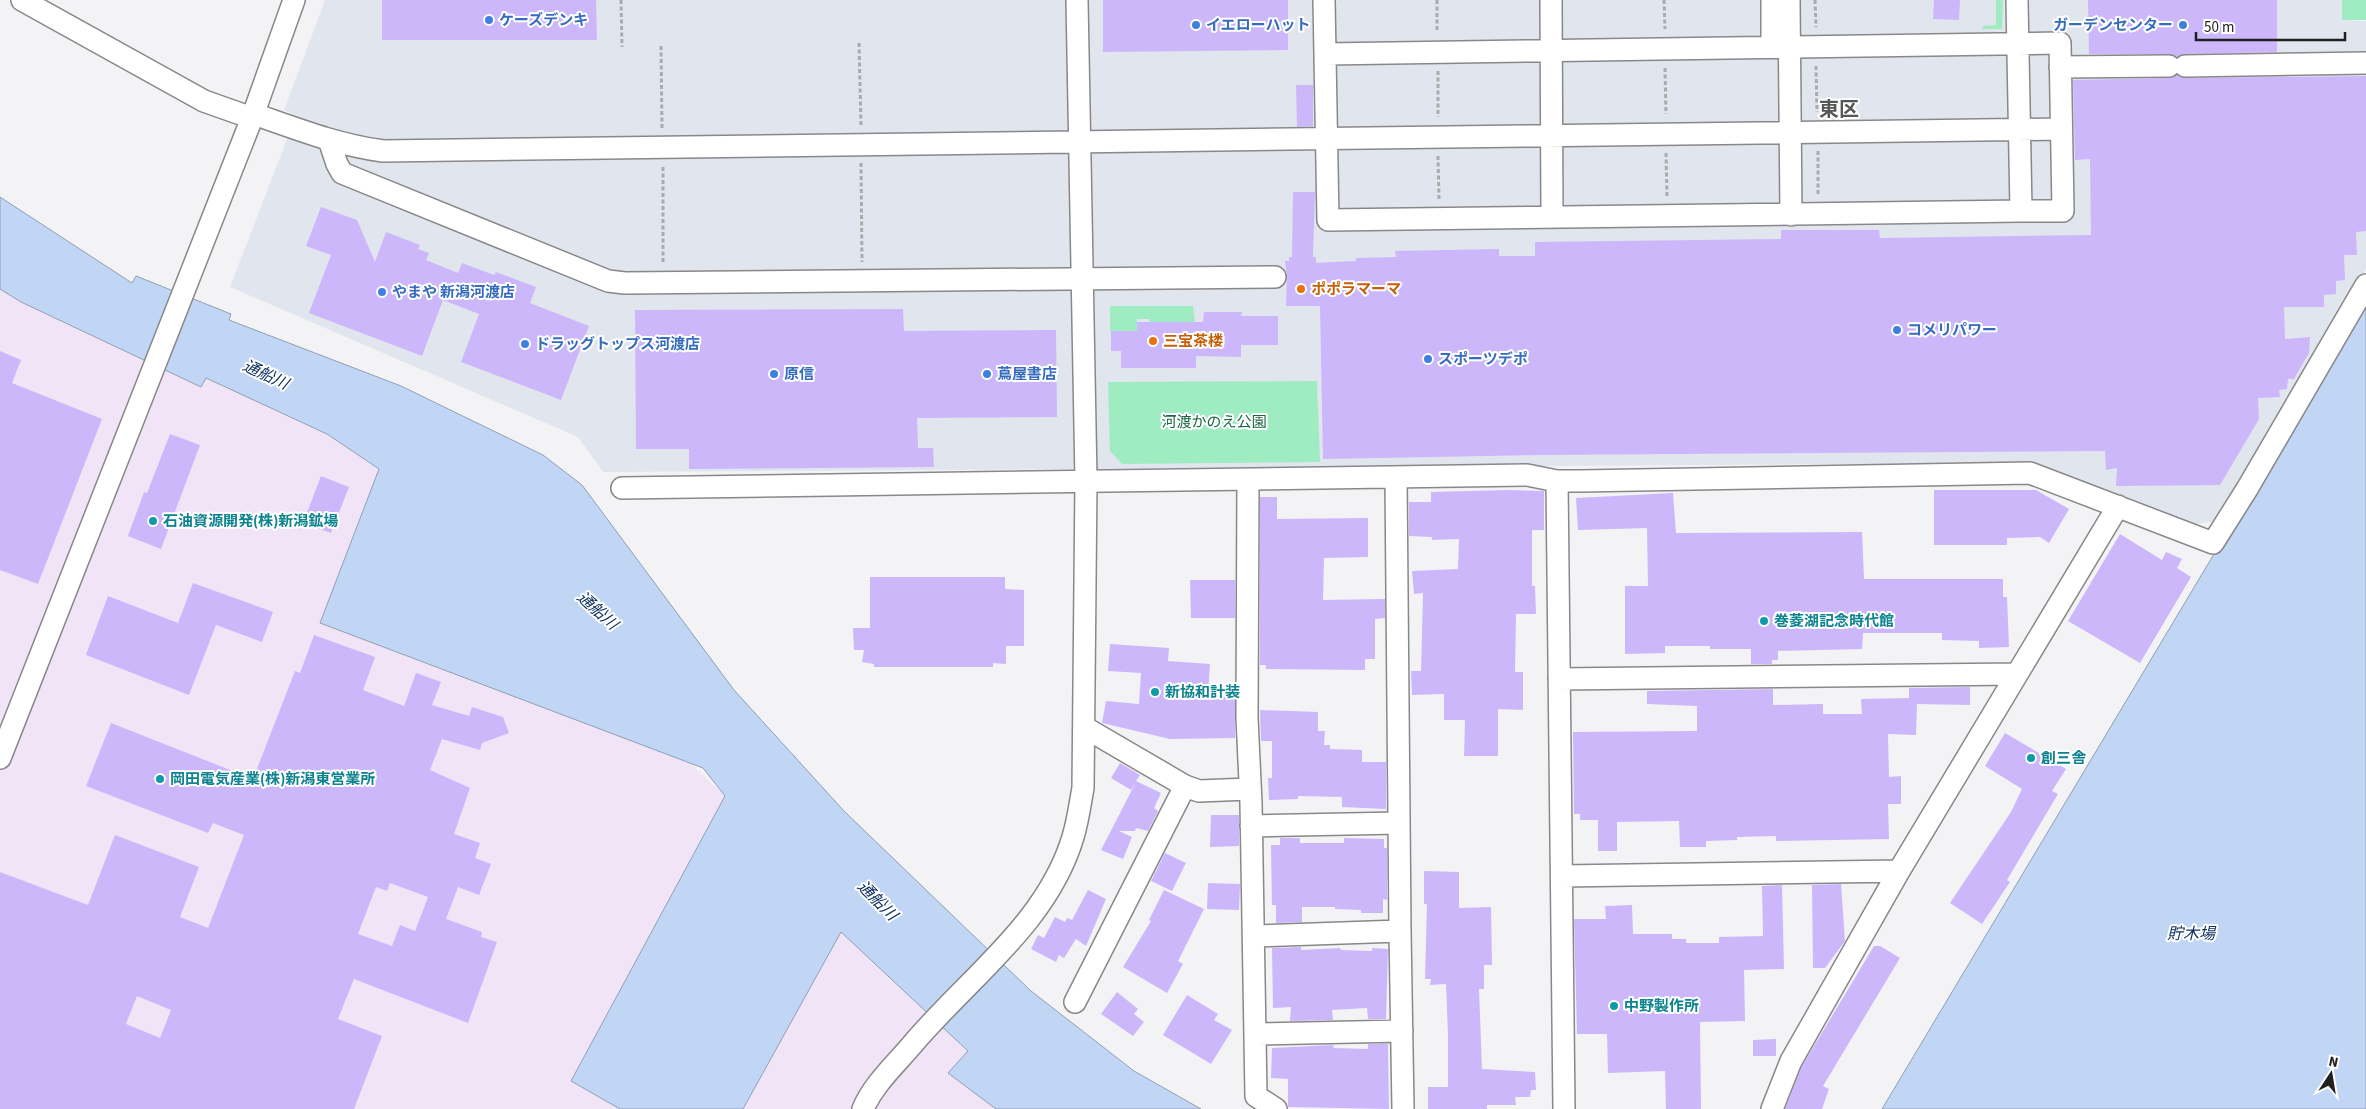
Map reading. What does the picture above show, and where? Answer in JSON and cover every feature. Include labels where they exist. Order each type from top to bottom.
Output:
[{"type":"street","points":[[0,758],[253,116],[294,0]]},
{"type":"street","points":[[863,1109],[869,1096],[921,1033],[1006,948],[1042,899],[1062,864],[1073,837],[1083,788],[1086,480],[1077,0]]},
{"type":"street","points":[[1324,0],[1328,220],[2063,211],[2060,43],[1325,54]]},
{"type":"street","points":[[1550,0],[1552,218]]},
{"type":"street","points":[[1772,0],[1781,47],[1790,132],[1791,214]]},
{"type":"street","points":[[1781,47],[1789,0]]},
{"type":"street","points":[[2017,0],[2021,211]]},
{"type":"street","points":[[28,2],[204,102],[357,148],[383,151],[2061,129]]},
{"type":"street","points":[[2060,67],[2366,63]]},
{"type":"street","points":[[329,140],[336,164],[342,173],[608,281],[625,283],[1275,277]]},
{"type":"street","points":[[622,488],[1527,475],[1557,481],[2030,473],[2213,543],[2247,489],[2366,285]]},
{"type":"street","points":[[1396,478],[1400,931],[1404,1109]]},
{"type":"street","points":[[1248,480],[1249,789],[1254,936],[1256,1096],[1276,1109]]},
{"type":"street","points":[[1557,481],[1564,1109]]},
{"type":"street","points":[[1772,1109],[1791,1061],[1900,870],[2118,506]]},
{"type":"street","points":[[1559,679],[2016,674]]},
{"type":"street","points":[[1084,727],[1185,786],[1199,791],[1249,789]]},
{"type":"street","points":[[1074,1002],[1185,786]]},
{"type":"street","points":[[1251,826],[1399,823]]},
{"type":"street","points":[[1562,876],[1900,870]]},
{"type":"street","points":[[1254,936],[1400,931]]},
{"type":"street","points":[[1256,1034],[1402,1031]]},
{"type":"path","points":[[622,0],[622,47]]},
{"type":"path","points":[[1436,0],[1439,219]]},
{"type":"path","points":[[1664,0],[1668,216]]},
{"type":"path","points":[[1816,0],[1818,214]]},
{"type":"shaded area","points":[[325,0],[2342,0],[2342,20],[2366,21],[2366,269],[2222,520],[2191,525],[2033,463],[603,472],[578,437],[230,287],[296,116],[284,110]]},
{"type":"shaded area","points":[[0,289],[21,302],[200,387],[205,378],[327,434],[379,470],[320,623],[690,763],[725,796],[571,1081],[620,1109],[0,1109]]},
{"type":"shaded area","points":[[841,932],[969,1051],[948,1073],[996,1109],[743,1109]]},
{"type":"green space","points":[[1996,0],[2003,0],[2002,29],[1982,29],[1983,26],[1996,25]]},
{"type":"green space","points":[[2342,0],[2366,0],[2366,20],[2342,20]]},
{"type":"green space","points":[[1110,306],[1193,306],[1196,331],[1190,322],[1175,322],[1150,331],[1149,319],[1137,319],[1137,331],[1110,331]]},
{"type":"green space","name":"河渡かのえ公園","points":[[1317,381],[1320,462],[1122,464],[1110,451],[1108,382]]},
{"type":"water","name":"通船川","points":[[0,197],[132,283],[136,276],[231,314],[229,320],[401,386],[543,455],[582,485],[734,690],[844,811],[1031,991],[1134,1071],[1201,1109],[996,1109],[948,1073],[968,1051],[841,932],[743,1109],[620,1109],[571,1081],[725,796],[703,768],[320,623],[379,469],[327,434],[206,378],[201,387],[21,302],[0,289]]},
{"type":"water","name":"貯木場","points":[[2366,300],[2366,1109],[1882,1109]]},
{"type":"building","name":"ケーズデンキ","points":[[382,0],[596,0],[597,40],[382,40]]},
{"type":"building","name":"イエローハット","points":[[1103,0],[1288,0],[1288,50],[1103,52]]},
{"type":"building","points":[[1934,0],[1960,0],[1959,20],[1933,19]]},
{"type":"building","name":"ガーデンセンター","points":[[2088,0],[2277,0],[2277,52],[2185,54],[2177,57],[2169,54],[2089,54]]},
{"type":"building","name":"コメリパワー","points":[[2177,75],[2185,78],[2366,76],[2366,231],[2356,232],[2357,255],[2344,255],[2345,280],[2336,281],[2336,294],[2324,295],[2324,307],[2284,307],[2285,339],[2310,337],[2309,353],[2294,379],[2288,379],[2287,389],[2279,390],[2280,397],[2258,398],[2259,419],[2220,485],[2116,486],[2117,468],[2106,470],[2105,451],[1541,455],[1323,459],[1320,306],[1286,306],[1287,276],[1285,261],[1289,261],[1289,257],[1292,257],[1293,192],[1315,192],[1313,257],[1316,257],[1316,263],[1356,261],[1356,258],[1396,257],[1395,251],[1499,249],[1499,256],[1535,256],[1535,242],[1781,239],[1781,230],[1879,230],[1880,238],[2091,235],[2090,159],[2075,160],[2073,80],[2169,78]]},
{"type":"building","points":[[1296,85],[1313,85],[1313,126],[1297,127]]},
{"type":"building","points":[[321,207],[357,220],[375,262],[386,232],[420,245],[418,249],[429,253],[426,260],[458,273],[462,263],[494,275],[496,272],[536,287],[530,303],[589,326],[561,400],[461,362],[479,314],[443,300],[422,356],[309,313],[331,255],[306,246]]},
{"type":"building","name":"原信","points":[[903,309],[904,331],[1056,330],[1057,417],[917,418],[918,448],[933,448],[934,467],[689,469],[689,449],[636,449],[635,310]]},
{"type":"building","points":[[1204,312],[1242,312],[1241,316],[1278,316],[1278,345],[1241,345],[1241,357],[1196,356],[1196,368],[1121,368],[1121,351],[1111,351],[1111,331],[1137,331],[1137,322],[1203,322]]},
{"type":"building","points":[[0,351],[21,360],[12,383],[102,419],[38,584],[0,570]]},
{"type":"building","points":[[170,434],[200,445],[161,549],[128,536],[144,492],[147,493]]},
{"type":"building","points":[[321,476],[349,487],[331,533],[303,523]]},
{"type":"building","points":[[1934,490],[2036,490],[2069,509],[2049,543],[2040,537],[2007,538],[2007,545],[1934,545]]},
{"type":"building","points":[[1544,491],[1544,530],[1532,530],[1532,586],[1535,586],[1536,614],[1516,614],[1515,672],[1523,672],[1523,710],[1498,709],[1498,756],[1464,756],[1465,720],[1444,720],[1444,694],[1412,695],[1411,671],[1421,671],[1423,593],[1414,594],[1412,571],[1458,569],[1459,539],[1432,540],[1432,537],[1409,536],[1409,502],[1431,502],[1431,492]]},
{"type":"building","points":[[1673,493],[1676,533],[1862,532],[1864,579],[2003,579],[2003,597],[2007,597],[2009,647],[1979,648],[1979,641],[1942,640],[1942,633],[1863,633],[1862,649],[1778,651],[1778,660],[1772,660],[1772,664],[1751,664],[1751,649],[1710,649],[1710,646],[1665,646],[1665,653],[1625,654],[1625,586],[1648,586],[1647,528],[1578,530],[1576,498]]},
{"type":"building","points":[[1260,497],[1277,497],[1277,519],[1368,518],[1368,557],[1324,558],[1323,600],[1385,599],[1385,618],[1375,619],[1375,659],[1365,659],[1365,670],[1266,669],[1266,665],[1260,665]]},
{"type":"building","points":[[2120,534],[2162,560],[2166,552],[2182,559],[2177,568],[2191,577],[2140,663],[2068,621]]},
{"type":"building","points":[[870,577],[1005,577],[1005,589],[1024,590],[1024,646],[1006,646],[1006,664],[993,663],[993,667],[874,667],[874,664],[862,662],[864,650],[854,650],[853,628],[870,628]]},
{"type":"building","points":[[1190,580],[1235,580],[1235,618],[1191,618]]},
{"type":"building","points":[[193,583],[273,612],[262,642],[216,625],[189,695],[86,655],[108,596],[178,623]]},
{"type":"building","points":[[314,635],[375,657],[363,690],[404,706],[416,673],[441,682],[432,705],[469,716],[472,707],[503,717],[509,733],[482,743],[480,750],[442,739],[430,770],[470,788],[454,834],[480,843],[475,858],[491,864],[479,895],[458,887],[446,919],[482,932],[481,937],[497,942],[468,1023],[354,979],[338,1019],[382,1036],[354,1109],[0,1109],[0,872],[88,905],[115,835],[199,867],[180,917],[208,928],[244,835],[213,823],[208,833],[86,786],[111,723],[253,779],[295,671],[300,673]],"holes":[[[390,883],[428,897],[415,931],[400,925],[392,946],[358,934],[376,887],[387,891]],[[137,996],[171,1010],[160,1038],[126,1024]]]},
{"type":"building","name":"新協和計装","points":[[1110,644],[1169,648],[1168,661],[1210,664],[1208,695],[1235,694],[1235,738],[1170,739],[1102,723],[1106,701],[1139,704],[1141,673],[1108,671]]},
{"type":"building","points":[[1970,687],[1970,705],[1917,704],[1916,735],[1888,734],[1889,777],[1901,776],[1901,804],[1888,804],[1889,839],[1776,841],[1776,836],[1737,837],[1737,840],[1706,841],[1706,847],[1680,847],[1679,821],[1617,822],[1617,851],[1598,851],[1598,820],[1580,820],[1580,814],[1574,814],[1573,732],[1697,731],[1697,706],[1647,704],[1647,691],[1773,689],[1773,705],[1823,704],[1823,714],[1862,714],[1861,699],[1909,698],[1909,688]]},
{"type":"building","points":[[1260,710],[1318,712],[1318,731],[1325,731],[1324,745],[1330,745],[1330,749],[1362,750],[1362,762],[1386,762],[1386,809],[1342,807],[1342,797],[1298,796],[1298,799],[1269,800],[1268,778],[1272,778],[1272,741],[1261,741]]},
{"type":"building","points":[[2005,733],[2066,769],[2052,791],[2058,794],[2007,880],[2010,882],[1982,924],[1950,903],[2011,812],[2022,789],[1985,766]]},
{"type":"building","points":[[1120,763],[1140,775],[1136,781],[1161,793],[1154,808],[1158,811],[1148,831],[1136,828],[1135,831],[1119,831],[1132,837],[1123,859],[1101,850],[1136,782],[1131,790],[1111,778]]},
{"type":"building","points":[[1211,815],[1239,815],[1239,846],[1210,847]]},
{"type":"building","points":[[1280,838],[1300,838],[1300,843],[1344,843],[1344,838],[1384,839],[1384,848],[1387,848],[1387,900],[1383,899],[1383,913],[1361,913],[1361,910],[1335,909],[1335,907],[1302,907],[1302,922],[1276,923],[1276,905],[1272,905],[1271,845],[1280,845]]},
{"type":"building","points":[[1165,853],[1186,863],[1172,891],[1151,881]]},
{"type":"building","points":[[1424,871],[1459,872],[1459,908],[1491,907],[1492,965],[1484,965],[1484,989],[1479,989],[1482,1069],[1535,1072],[1536,1090],[1531,1090],[1530,1097],[1515,1097],[1516,1105],[1487,1105],[1487,1109],[1428,1109],[1428,1087],[1448,1087],[1448,1034],[1446,984],[1430,985],[1431,979],[1425,979],[1427,904],[1424,904]]},
{"type":"building","points":[[1208,883],[1240,884],[1239,910],[1207,909]]},
{"type":"building","points":[[1841,884],[1845,941],[1825,968],[1813,968],[1812,885]]},
{"type":"building","points":[[1782,885],[1784,969],[1744,970],[1745,1021],[1700,1022],[1701,1109],[1666,1109],[1665,1071],[1608,1073],[1607,1034],[1577,1034],[1574,919],[1606,919],[1605,906],[1632,905],[1633,934],[1672,934],[1672,939],[1686,939],[1686,943],[1719,943],[1719,937],[1763,936],[1762,886]]},
{"type":"building","points":[[1088,890],[1106,899],[1086,946],[1076,939],[1064,958],[1059,955],[1056,962],[1031,949],[1038,935],[1044,938],[1055,917],[1065,922],[1067,918],[1072,920]]},
{"type":"building","points":[[1164,890],[1204,909],[1178,961],[1183,964],[1167,993],[1123,967],[1151,921],[1149,920]]},
{"type":"building","points":[[1874,946],[1880,946],[1900,958],[1823,1086],[1829,1089],[1822,1109],[1785,1109],[1802,1066]]},
{"type":"building","points":[[1301,947],[1301,950],[1340,948],[1341,950],[1372,951],[1372,948],[1388,949],[1386,1019],[1368,1019],[1367,1008],[1332,1010],[1333,1020],[1290,1021],[1291,1007],[1273,1008],[1272,948]]},
{"type":"building","points":[[1117,992],[1138,1009],[1134,1014],[1144,1022],[1133,1036],[1101,1014]]},
{"type":"building","points":[[1187,995],[1218,1014],[1214,1020],[1232,1030],[1211,1064],[1163,1035]]},
{"type":"building","points":[[1776,1039],[1776,1056],[1753,1056],[1753,1040]]},
{"type":"building","points":[[1368,1044],[1388,1044],[1389,1109],[1288,1107],[1288,1079],[1271,1078],[1272,1048],[1333,1045],[1334,1048],[1368,1049]]},
{"type":"place","name":"ケーズデンキ","points":[[489,20]]},
{"type":"place","name":"イエローハット","points":[[1196,25]]},
{"type":"place","name":"ガーデンセンター","points":[[2183,25]]},
{"type":"place","name":"ポポラマーマ","points":[[1301,289]]},
{"type":"place","name":"やまや 新潟河渡店","points":[[382,292]]},
{"type":"place","name":"コメリパワー","points":[[1897,330]]},
{"type":"place","name":"三宝茶楼","points":[[1153,341]]},
{"type":"place","name":"ドラッグトップス河渡店","points":[[525,344]]},
{"type":"place","name":"スポーツデポ","points":[[1428,359]]},
{"type":"place","name":"原信","points":[[774,374]]},
{"type":"place","name":"蔦屋書店","points":[[987,374]]},
{"type":"place","name":"石油資源開発(株)新潟鉱場","points":[[153,521]]},
{"type":"place","name":"巻菱湖記念時代館","points":[[1764,621]]},
{"type":"place","name":"新協和計装","points":[[1155,692]]},
{"type":"place","name":"創三舎","points":[[2031,758]]},
{"type":"place","name":"岡田電気産業(株)新潟東営業所","points":[[160,779]]},
{"type":"place","name":"中野製作所","points":[[1614,1006]]},
{"type":"district","name":"東区","points":[[1839,109]]}]
